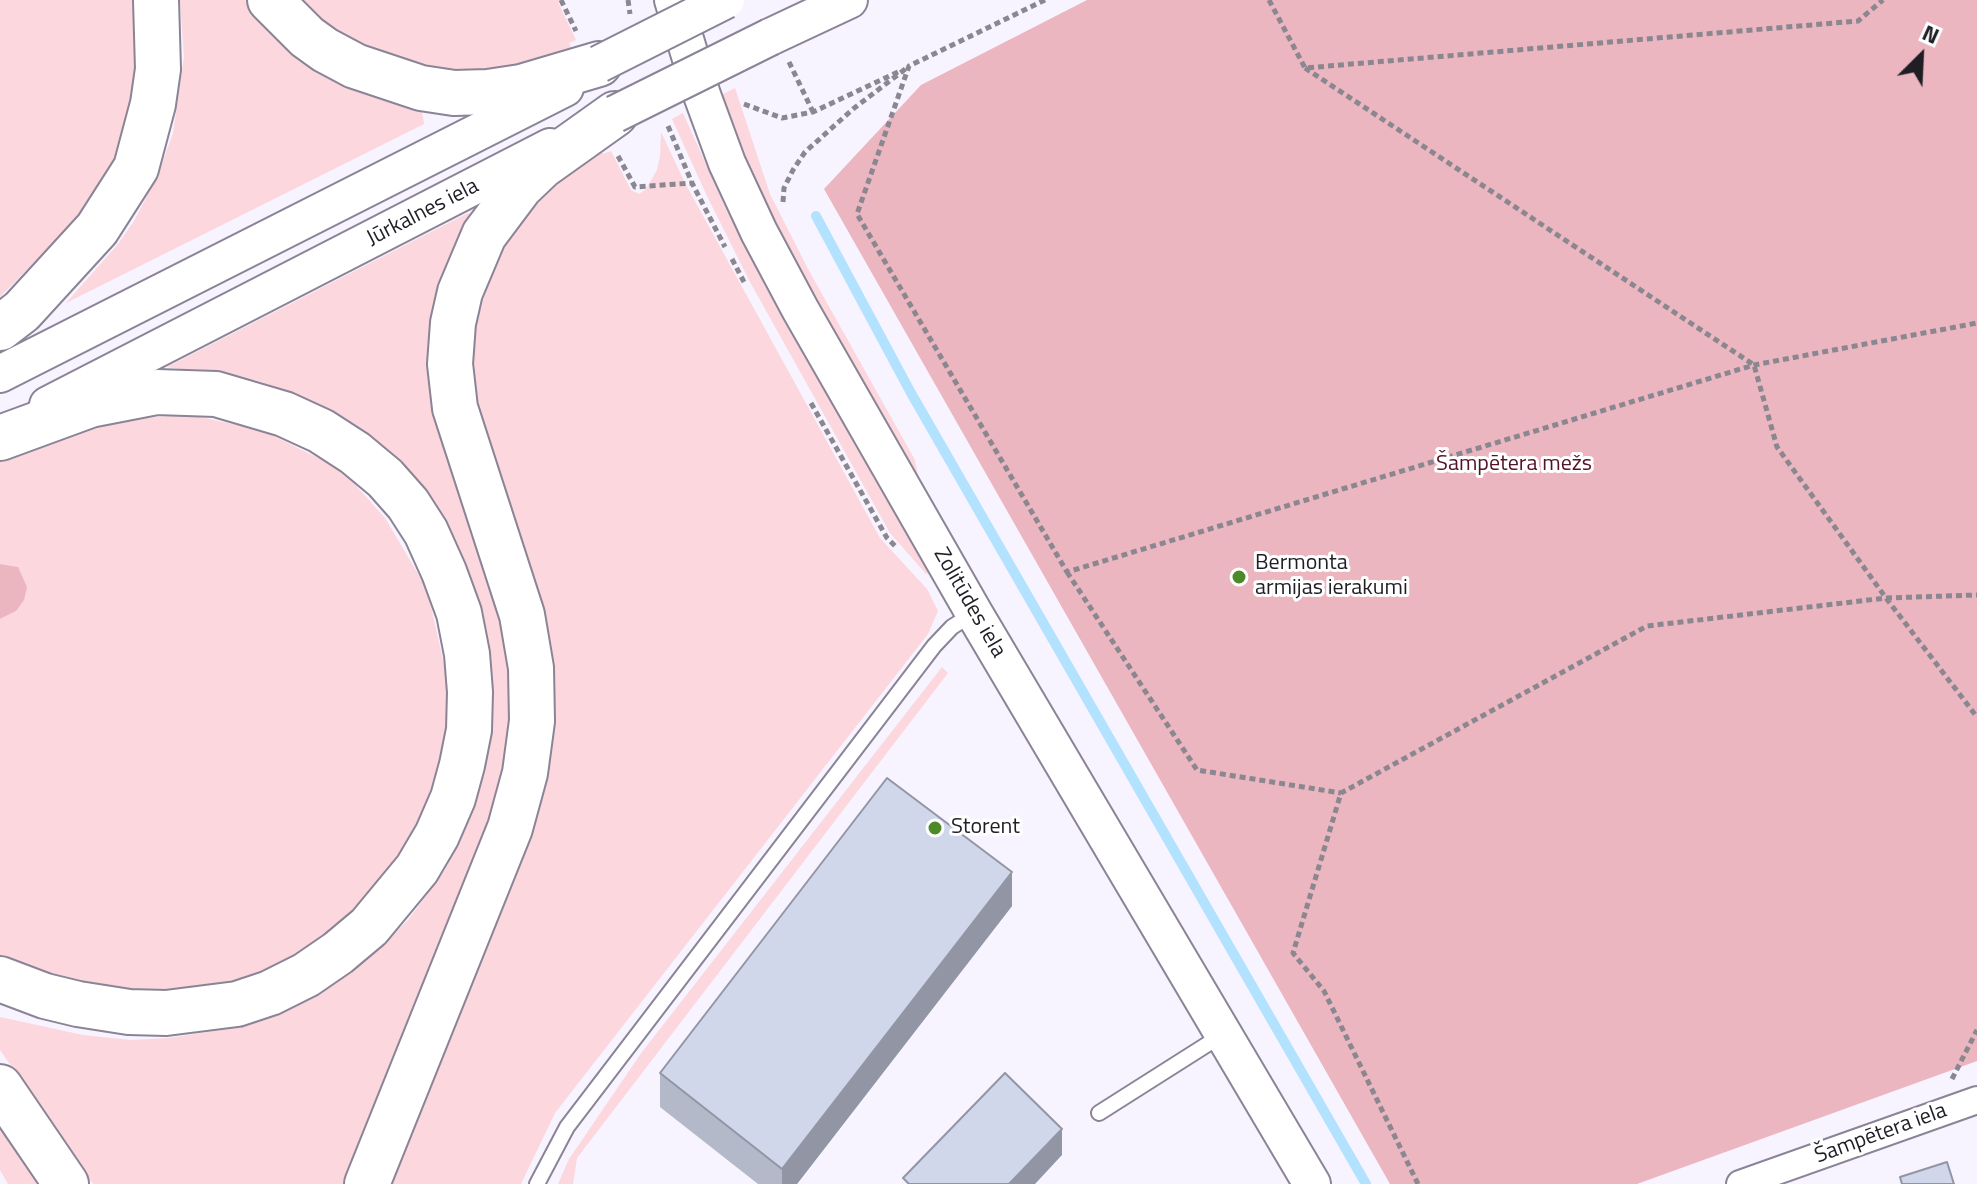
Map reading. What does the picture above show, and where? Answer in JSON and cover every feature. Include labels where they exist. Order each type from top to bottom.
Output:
[{"type":"highway","points":[[0,328],[22,311],[97,229],[136,168],[148,127],[158,69],[156,0]]},
{"type":"highway","points":[[270,0],[307,37],[325,50],[355,66],[421,88],[454,93],[521,87],[589,51]]},
{"type":"highway","points":[[367,1184],[510,828],[525,773],[532,721],[531,668],[522,615],[455,408],[450,364],[453,323],[460,292],[484,235],[520,187],[542,166],[614,132]]},
{"type":"highway","points":[[0,438],[90,405],[157,392],[216,394],[284,414],[321,431],[385,478],[408,504],[426,532],[459,613],[470,692],[469,730],[462,765],[453,798],[437,835],[417,869],[377,918],[338,953],[306,975],[270,993],[237,1004],[166,1013],[129,1012],[78,1004],[16,987],[0,979]]},
{"type":"highway","points":[[0,1087],[66,1184]]},
{"type":"street","name":"Zolitūdes iela","points":[[673,0],[727,163],[800,309],[974,613],[1312,1184]]},
{"type":"street","points":[[0,374],[565,88],[589,51],[726,0]]},
{"type":"street","name":"Jūrkalnes iela","points":[[0,430],[780,49],[849,0]]},
{"type":"street","name":"Šampētera iela","points":[[1740,1184],[1977,1100]]},
{"type":"lane","points":[[537,1184],[567,1127],[925,659],[952,627],[974,613]]},
{"type":"lane","points":[[1099,1113],[1222,1034]]},
{"type":"path","points":[[561,0],[589,51]]},
{"type":"path","points":[[744,104],[782,118],[813,112],[1045,0]]},
{"type":"path","points":[[1269,0],[1305,68],[1754,365],[1777,447],[1977,717]]},
{"type":"path","points":[[1305,68],[1858,21],[1883,0]]},
{"type":"path","points":[[780,49],[813,112]]},
{"type":"path","points":[[775,197],[781,210],[784,188],[805,152],[853,109],[909,66]]},
{"type":"path","points":[[909,66],[857,214],[1067,572],[1197,770],[1341,793],[1647,626],[1886,598],[1977,595]]},
{"type":"path","points":[[740,92],[748,117]]},
{"type":"path","points":[[614,132],[635,187],[692,183]]},
{"type":"path","points":[[1067,572],[1754,365],[1977,323]]},
{"type":"path","points":[[1341,793],[1293,953],[1324,991],[1418,1184]]},
{"type":"path","points":[[1932,1116],[1977,1030]]},
{"type":"shaded area","points":[[0,0],[134,0],[137,51],[131,122],[109,169],[74,222],[0,297]]},
{"type":"shaded area","points":[[180,0],[248,0],[264,21],[421,105],[424,124],[66,303],[118,244],[157,177],[173,133],[184,57]]},
{"type":"shaded area","points":[[292,0],[563,0],[558,2],[576,40],[569,43],[572,50],[489,73],[424,70],[361,50]]},
{"type":"shaded area","points":[[735,88],[770,194],[808,269],[915,460],[920,486],[768,210],[721,95]]},
{"type":"shaded area","points":[[683,113],[726,209],[768,291],[930,573],[926,574],[890,533],[750,282],[672,119]]},
{"type":"shaded area","points":[[661,132],[685,183],[880,538],[927,589],[938,611],[928,634],[555,1113],[521,1184],[386,1184],[530,824],[469,343],[484,271],[538,192],[599,147],[603,154],[611,151],[631,190],[639,194],[646,189],[657,170]]},
{"type":"shaded area","points":[[468,213],[471,215],[452,259],[515,680],[505,791],[350,1184],[93,1184],[0,1050],[0,1017],[83,1035],[131,1040],[168,1038],[241,1027],[269,1018],[330,987],[372,955],[408,920],[445,870],[474,808],[491,737],[490,659],[485,624],[472,580],[450,529],[408,472],[356,427],[289,392],[259,381],[167,367]]},
{"type":"shaded area","points":[[187,414],[264,431],[342,470],[385,518],[427,589],[448,682],[449,727],[424,810],[384,879],[345,921],[295,957],[246,977],[205,991],[138,995],[57,981],[0,959],[0,619],[16,611],[18,567],[0,564],[0,461],[31,446],[109,422]]},
{"type":"shaded area","points":[[942,667],[948,673],[577,1158],[573,1184],[558,1184],[569,1159],[642,1052]]},
{"type":"shaded area","points":[[0,1113],[51,1184],[8,1184],[0,1170]]},
{"type":"green space","name":"Šampētera mežs","points":[[1087,0],[1977,0],[1977,1061],[1637,1184],[1390,1184],[824,189],[921,85]]},
{"type":"green space","points":[[0,564],[18,567],[27,587],[24,600],[16,611],[0,619]]},
{"type":"building","points":[[887,778],[1012,872],[782,1169],[660,1073]]},
{"type":"building","points":[[1005,1073],[1062,1129],[1009,1184],[909,1184],[903,1178]]},
{"type":"building","points":[[1947,1162],[1954,1184],[1902,1184],[1900,1177]]},
{"type":"waterway","points":[[816,216],[911,393],[1366,1184]]},
{"type":"place","name":"Bermonta armijas ierakumi","points":[[1239,577]]},
{"type":"place","name":"Storent","points":[[935,828]]}]
